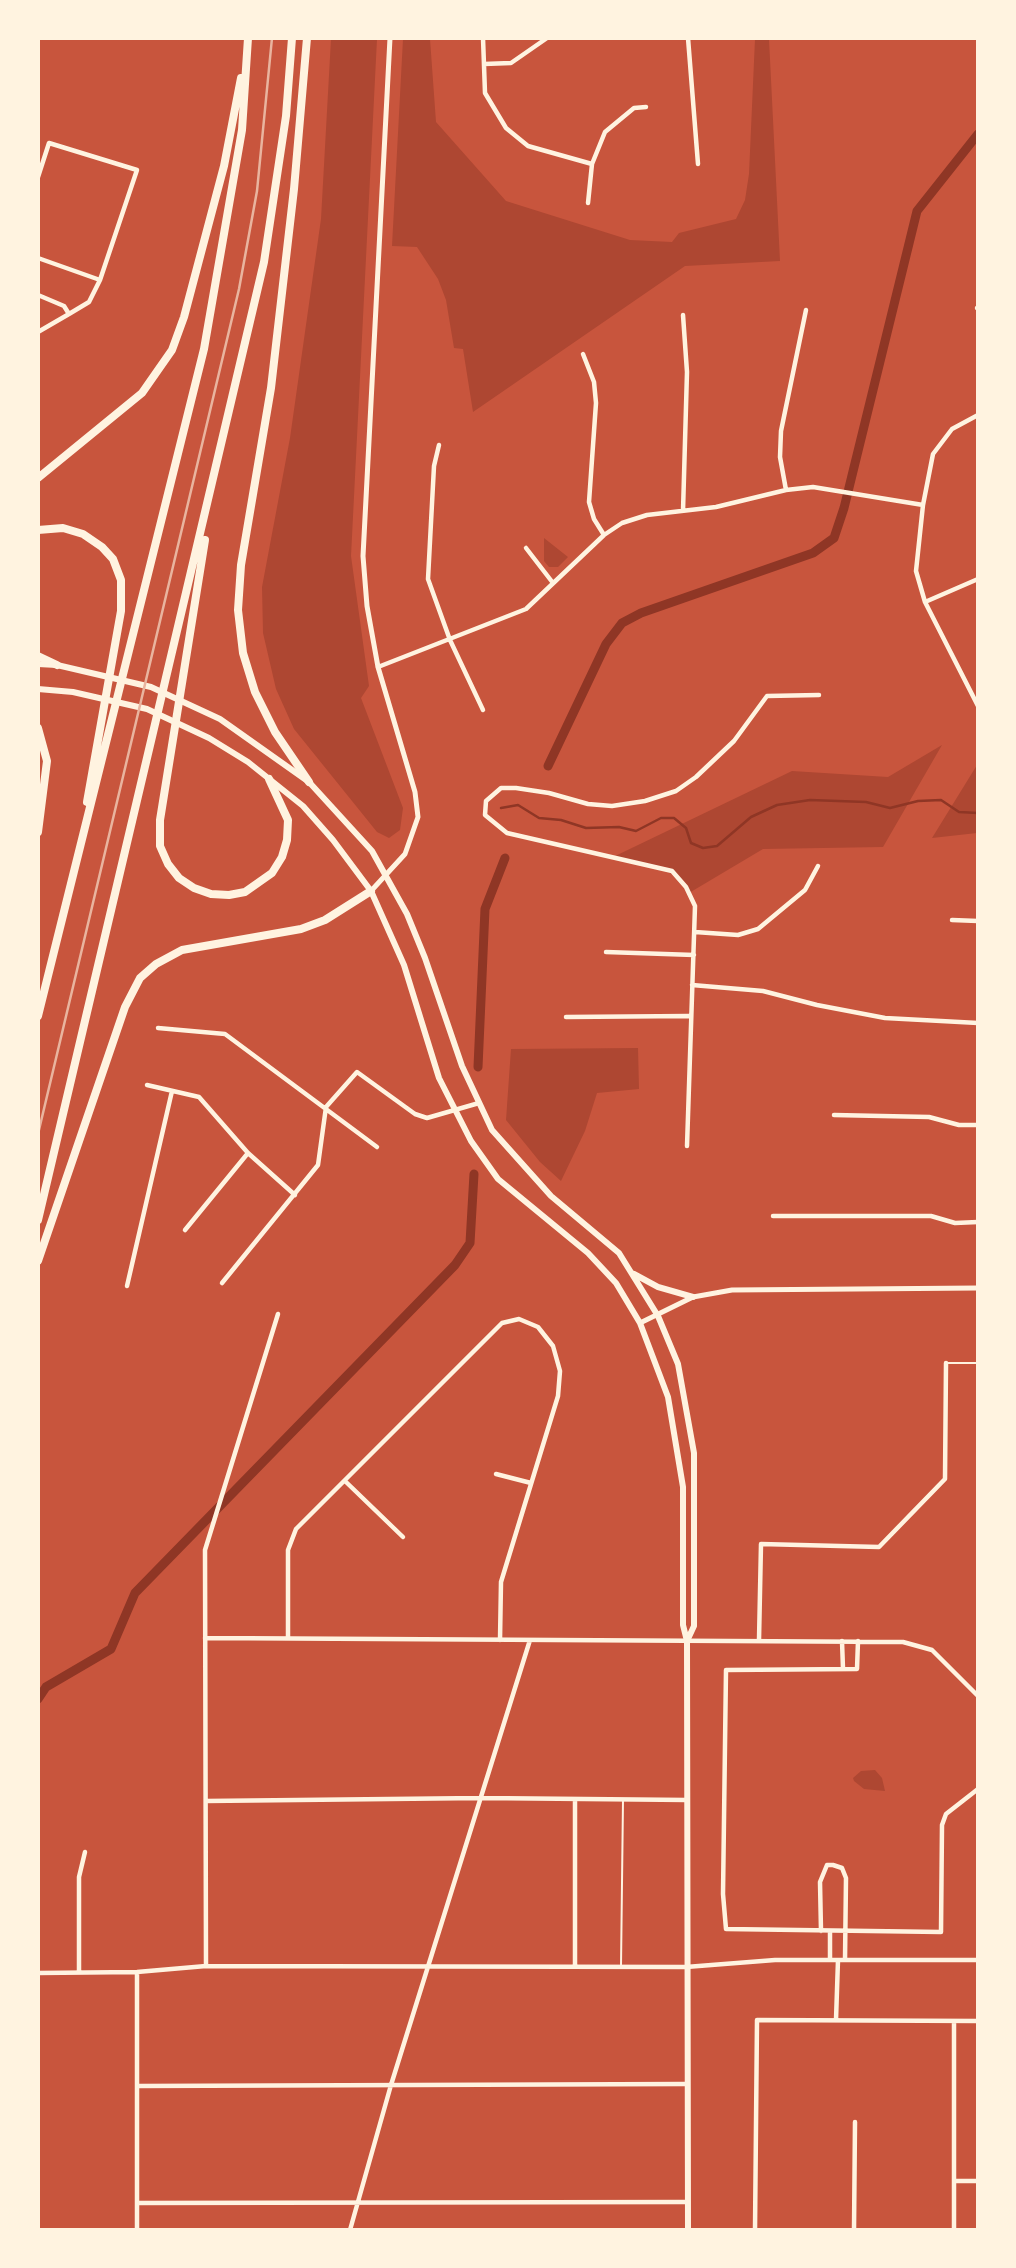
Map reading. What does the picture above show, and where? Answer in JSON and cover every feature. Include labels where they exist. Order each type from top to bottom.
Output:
[{"type":"highway","points":[[38,1220],[220,456],[274,207],[286,116],[292,38]]},
{"type":"highway","points":[[307,38],[294,189],[271,388],[241,565],[238,610],[243,653],[255,692],[275,732],[309,782]]},
{"type":"highway","points":[[38,478],[142,393],[172,349],[184,317],[223,166],[248,40]]},
{"type":"highway","points":[[38,1016],[204,349],[242,130],[248,40]]},
{"type":"highway","points":[[220,456],[160,820],[160,846],[168,864],[194,888],[211,894],[245,892],[272,873],[288,840],[288,820],[269,779]]},
{"type":"highway","points":[[38,530],[63,528],[83,534],[102,547],[113,559],[122,589],[115,650],[101,717],[79,856]]},
{"type":"highway","points":[[38,656],[57,665]]},
{"type":"highway","points":[[38,728],[47,761],[38,832]]},
{"type":"highway","points":[[38,1261],[125,1007],[140,978],[156,964],[183,950],[301,929],[356,903],[371,891]]},
{"type":"main road","points":[[38,664],[57,665],[151,687],[220,719],[309,782],[356,831],[387,876],[425,958],[462,1066],[492,1130],[551,1196],[619,1253],[658,1316],[683,1384],[694,1454],[694,1626],[687,1641]]},
{"type":"main road","points":[[38,689],[73,692],[147,709],[209,738],[269,779],[318,823],[371,891],[404,965],[439,1077],[453,1110],[498,1178],[588,1253],[616,1283],[640,1323],[668,1397],[682,1487],[683,1625],[687,1641],[688,2230]]},
{"type":"main road","points":[[632,1273],[658,1287],[693,1297]]},
{"type":"street","points":[[371,891],[387,876],[412,842],[418,804],[378,667],[367,606],[363,531],[390,38]]},
{"type":"street","points":[[483,38],[485,93],[506,128],[528,146],[592,164]]},
{"type":"street","points":[[484,64],[511,63],[547,38]]},
{"type":"street","points":[[688,38],[698,164]]},
{"type":"street","points":[[588,202],[592,164],[605,132],[634,108],[646,107]]},
{"type":"street","points":[[38,177],[49,143],[137,170],[100,280],[89,302],[38,332]]},
{"type":"street","points":[[38,258],[100,280]]},
{"type":"street","points":[[38,295],[64,306],[69,314]]},
{"type":"street","points":[[786,490],[780,457],[782,431],[806,310]]},
{"type":"street","points":[[682,315],[687,373],[683,511]]},
{"type":"street","points":[[583,354],[594,383],[596,403],[589,502],[594,519],[604,535]]},
{"type":"street","points":[[978,415],[952,429],[933,454],[923,505],[916,571],[925,602],[978,706]]},
{"type":"street","points":[[439,445],[434,466],[428,579],[450,640],[483,710]]},
{"type":"street","points":[[378,667],[526,609],[604,535],[622,523],[647,515],[716,507],[786,490],[831,489],[923,505]]},
{"type":"street","points":[[526,548],[553,583]]},
{"type":"street","points":[[925,602],[978,579]]},
{"type":"street","points":[[687,1146],[689,1016],[695,906],[686,887],[672,871],[507,833],[485,815],[486,801],[501,788],[549,793],[588,804],[612,806],[645,802],[676,791],[696,776],[734,741],[767,696],[819,695]]},
{"type":"street","points":[[695,932],[738,934],[758,929],[805,890],[818,866]]},
{"type":"street","points":[[952,920],[978,921]]},
{"type":"street","points":[[606,952],[694,956]]},
{"type":"street","points":[[692,985],[763,991],[817,1006],[885,1018],[978,1023]]},
{"type":"street","points":[[566,1017],[689,1016]]},
{"type":"street","points":[[158,1028],[225,1034],[377,1147]]},
{"type":"street","points":[[222,1283],[318,1165],[326,1107],[357,1072],[415,1114],[427,1118],[479,1103]]},
{"type":"street","points":[[147,1085],[199,1097],[248,1153],[295,1195]]},
{"type":"street","points":[[127,1286],[172,1091]]},
{"type":"street","points":[[834,1115],[929,1116],[959,1125],[978,1125]]},
{"type":"street","points":[[185,1230],[248,1153]]},
{"type":"street","points":[[773,1216],[931,1216],[955,1223],[978,1223]]},
{"type":"street","points":[[640,1323],[693,1297],[759,1289],[978,1288]]},
{"type":"street","points":[[206,1966],[205,1550],[278,1314]]},
{"type":"street","points":[[288,1638],[288,1550],[296,1529],[346,1482],[502,1322],[519,1319],[538,1327],[553,1346],[560,1370],[558,1396],[501,1582],[500,1640]]},
{"type":"street","points":[[760,1640],[761,1544],[879,1546],[945,1479],[946,1363]]},
{"type":"street","points":[[496,1474],[531,1483]]},
{"type":"street","points":[[346,1482],[403,1537]]},
{"type":"street","points":[[205,1638],[903,1642],[932,1650],[978,1696]]},
{"type":"street","points":[[350,2230],[391,2085],[530,1640]]},
{"type":"street","points":[[842,1641],[843,1669]]},
{"type":"street","points":[[858,1642],[856,1669],[726,1670],[723,1894],[726,1929],[941,1932],[942,1825],[946,1814],[978,1789]]},
{"type":"street","points":[[206,1801],[481,1798],[687,1800]]},
{"type":"street","points":[[575,1799],[575,1967]]},
{"type":"street","points":[[79,1972],[79,1877],[85,1852]]},
{"type":"street","points":[[821,1931],[820,1882],[827,1865],[842,1868],[846,1878],[845,1960]]},
{"type":"street","points":[[830,1931],[830,1960]]},
{"type":"street","points":[[38,1973],[137,1972],[206,1966],[686,1967],[775,1960],[978,1961]]},
{"type":"street","points":[[836,2020],[838,1960]]},
{"type":"street","points":[[137,1972],[137,2230]]},
{"type":"street","points":[[755,2230],[757,2020],[978,2021]]},
{"type":"street","points":[[954,2021],[954,2230]]},
{"type":"street","points":[[139,2086],[686,2084]]},
{"type":"street","points":[[854,2230],[855,2122]]},
{"type":"street","points":[[955,2181],[978,2181]]},
{"type":"street","points":[[137,2203],[687,2202]]},
{"type":"lane","points":[[946,1363],[978,1363]]},
{"type":"lane","points":[[621,1967],[623,1800]]},
{"type":"shaded area","points":[[331,39],[377,39],[351,556],[369,686],[361,698],[403,808],[400,830],[389,838],[377,832],[294,729],[276,689],[263,633],[262,587],[290,438],[321,219]]},
{"type":"shaded area","points":[[403,39],[430,39],[436,122],[506,201],[630,240],[672,242],[679,233],[736,219],[745,200],[749,174],[755,39],[769,39],[780,261],[685,266],[473,412],[463,349],[454,348],[446,300],[438,279],[417,247],[392,246]]},
{"type":"shaded area","points":[[544,538],[568,557],[558,567],[549,567],[544,561]]},
{"type":"shaded area","points":[[942,745],[883,847],[763,849],[689,893],[672,871],[611,858],[792,771],[888,777]]},
{"type":"shaded area","points":[[977,765],[977,833],[932,838]]},
{"type":"shaded area","points":[[638,1048],[639,1089],[597,1093],[585,1131],[561,1181],[540,1162],[506,1120],[511,1049]]},
{"type":"shaded area","points":[[875,1770],[882,1778],[885,1791],[864,1789],[854,1781],[853,1778],[861,1771]]},
{"type":"waterway","points":[[548,766],[606,644],[622,623],[641,613],[813,553],[834,538],[844,508],[917,211],[978,134]]},
{"type":"waterway","points":[[501,808],[518,805],[539,818],[561,820],[586,828],[619,827],[636,831],[661,818],[674,818],[686,828],[691,843],[703,848],[717,846],[751,817],[777,805],[810,800],[866,802],[890,808],[918,801],[941,800],[959,812],[978,813]]},
{"type":"waterway","points":[[478,1067],[485,909],[505,858]]},
{"type":"waterway","points":[[38,1699],[46,1687],[111,1649],[135,1593],[455,1265],[470,1243],[474,1174]]},
{"type":"railway","points":[[38,1134],[239,289],[257,191],[272,38]]}]
